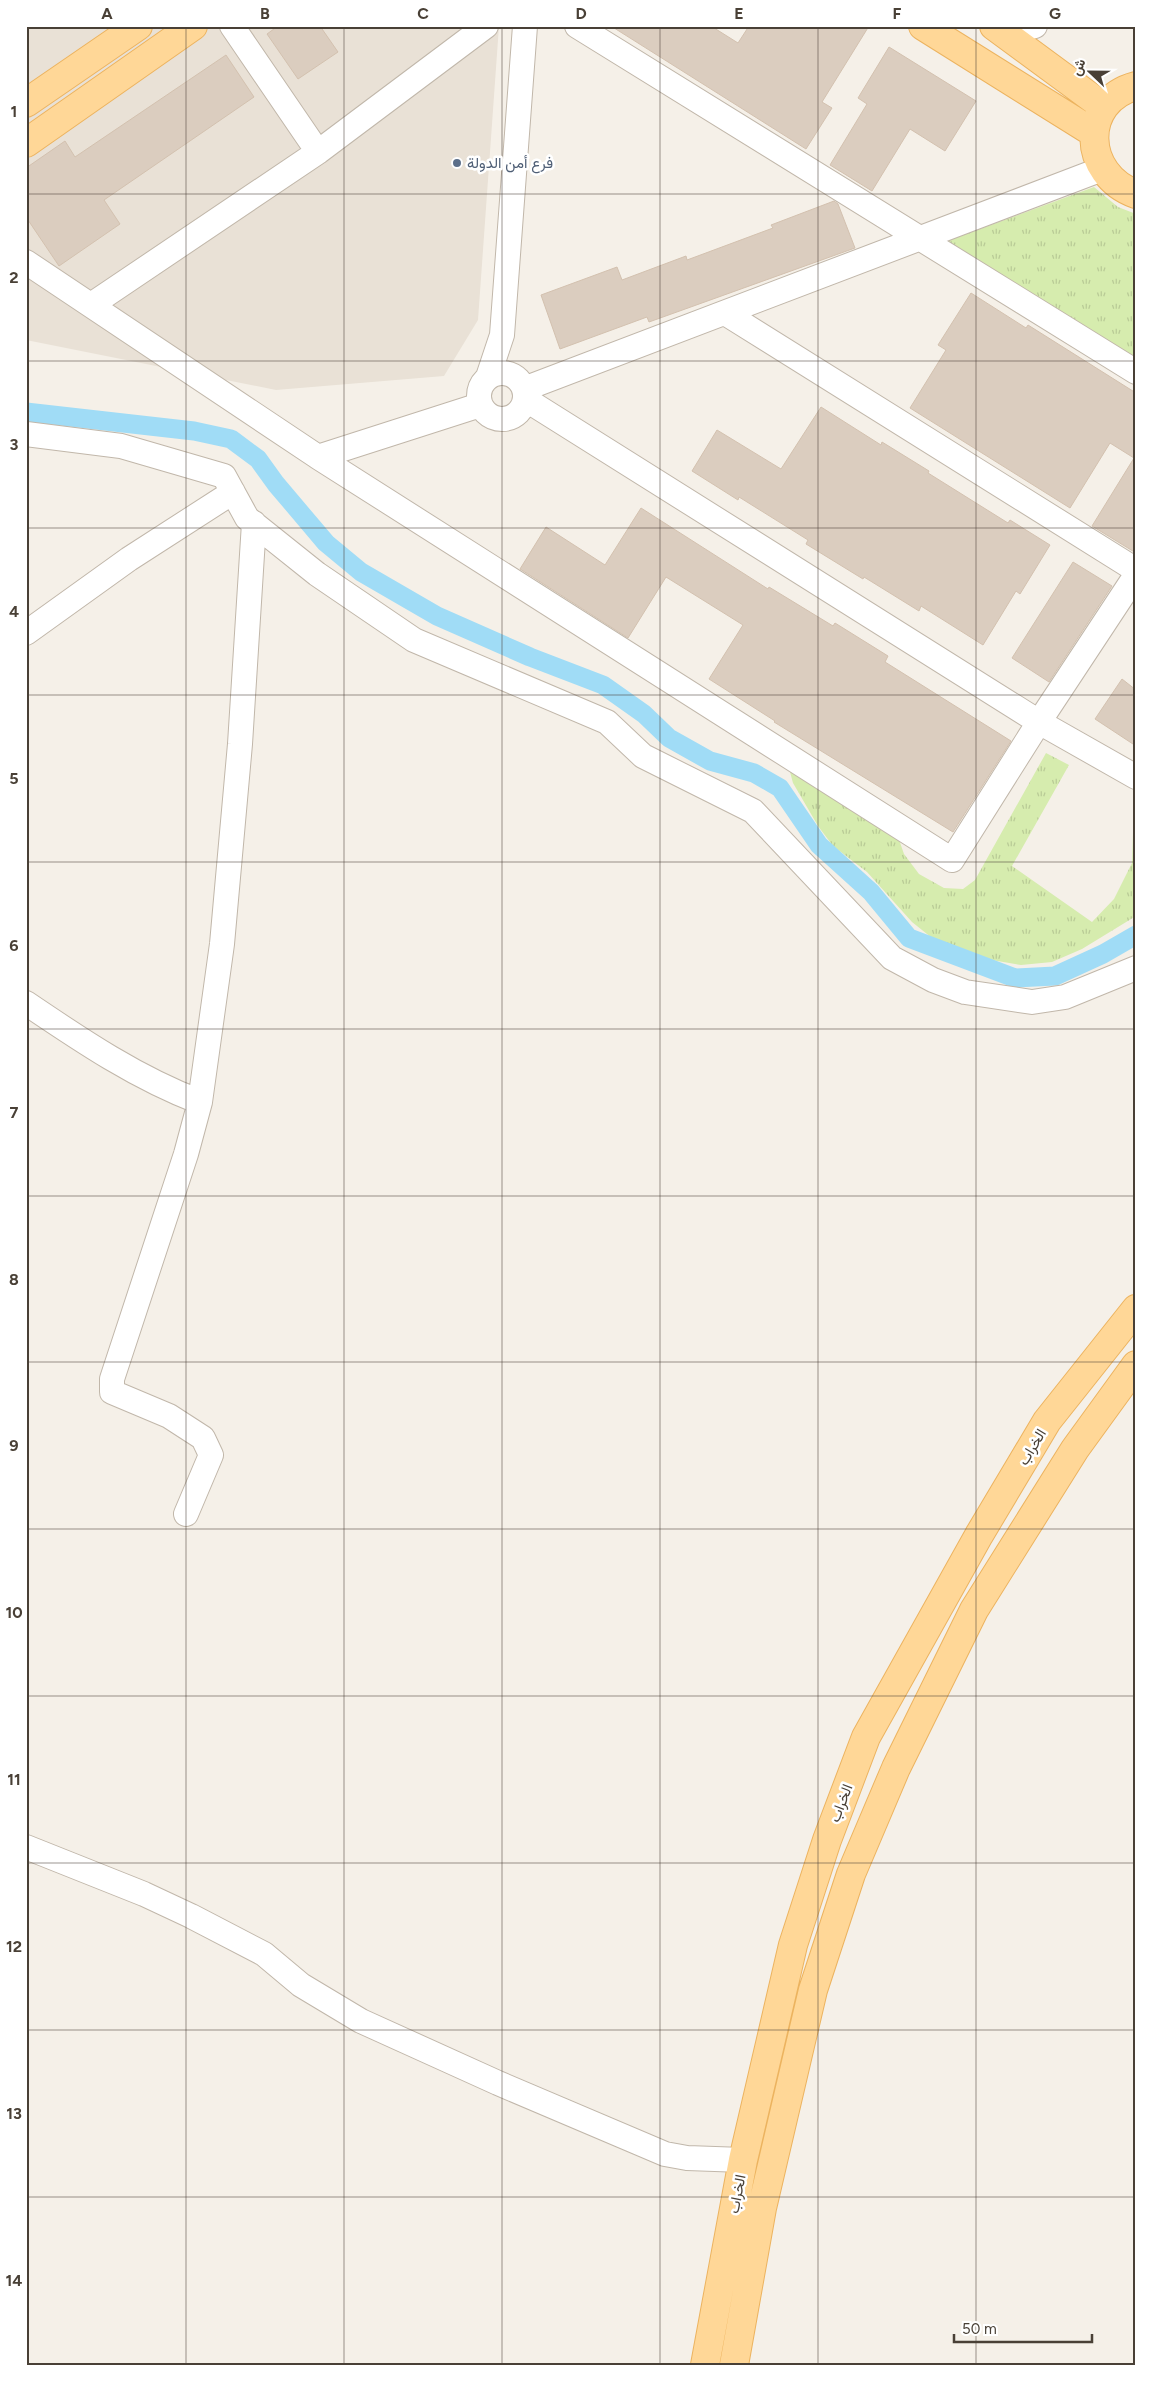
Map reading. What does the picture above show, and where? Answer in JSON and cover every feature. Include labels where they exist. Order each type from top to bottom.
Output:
[{"type":"main road","points":[[26,103],[138,26]]},
{"type":"main road","points":[[26,143],[193,26]]},
{"type":"main road","points":[[923,26],[1094,134]]},
{"type":"main road","points":[[1000,30],[1104,107]]},
{"type":"main road","points":[[1136,86],[1117,94],[1104,107],[1094,134],[1095,152],[1102,169],[1111,181],[1124,190],[1136,194]]},
{"type":"main road","name":"الخراب","points":[[705,2365],[743,2160],[794,1945],[827,1840],[866,1737],[979,1535],[1047,1421],[1136,1309]]},
{"type":"main road","points":[[734,2365],[762,2208],[813,1990],[851,1874],[896,1768],[974,1610],[1075,1449],[1136,1365]]},
{"type":"street","points":[[232,26],[318,152]]},
{"type":"street","points":[[90,305],[318,152],[486,26]]},
{"type":"street","points":[[524,26],[502,336],[488,378],[479,390],[480,405],[490,417],[498,420],[520,396],[725,313],[1102,169]]},
{"type":"street","points":[[576,26],[1136,372]]},
{"type":"street","points":[[1000,30],[1035,26]]},
{"type":"street","points":[[26,262],[318,457],[952,860],[1039,722],[1136,575]]},
{"type":"street","points":[[725,313],[1136,570]]},
{"type":"street","points":[[502,336],[520,396]]},
{"type":"street","points":[[488,378],[503,373],[520,396],[560,422],[1039,722],[1136,777]]},
{"type":"street","points":[[318,457],[480,405]]},
{"type":"street","points":[[26,434],[121,446],[224,476],[248,518],[317,574],[414,640],[607,722],[643,756],[753,811],[892,958],[932,980],[965,992],[1032,1002],[1065,997],[1136,968]]},
{"type":"street","points":[[26,632],[129,559],[233,492]]},
{"type":"street","points":[[186,1514],[211,1455],[203,1438],[169,1416],[112,1392],[112,1378],[186,1154],[200,1102],[222,944],[240,744],[254,523]]},
{"type":"street","points":[[26,1004],[106,1056],[166,1089],[200,1102]]},
{"type":"street","points":[[26,1847],[144,1894],[191,1916],[264,1954],[301,1985],[361,2021],[592,2124],[665,2154],[687,2158],[743,2160]]},
{"type":"shaded area","points":[[26,26],[499,26],[478,320],[444,376],[276,390],[26,340]]},
{"type":"green space","points":[[1094,187],[1118,207],[1136,214],[1136,359],[947,241]]},
{"type":"green space","points":[[1046,753],[1069,765],[1012,866],[1092,922],[1114,899],[1132,863],[1133,832],[1136,831],[1136,916],[1082,949],[1052,962],[1021,965],[974,957],[937,942],[912,922],[867,872],[833,846],[818,826],[793,783],[790,772],[797,769],[896,831],[904,854],[919,874],[944,888],[963,889],[975,880]]},
{"type":"building","points":[[278,26],[320,26],[338,52],[298,79],[267,34]]},
{"type":"building","points":[[611,26],[711,26],[738,43],[749,26],[869,26],[822,102],[832,108],[806,149]]},
{"type":"building","points":[[889,47],[976,101],[945,151],[910,129],[872,191],[830,165],[867,104],[858,98]]},
{"type":"building","points":[[226,55],[254,97],[104,200],[120,224],[59,266],[26,217],[26,168],[65,141],[75,157]]},
{"type":"building","points":[[834,201],[838,204],[855,248],[649,322],[647,317],[560,349],[541,295],[617,267],[622,280],[686,256],[687,260],[773,228],[771,225]]},
{"type":"building","points":[[971,293],[1026,328],[1028,325],[1136,393],[1136,553],[1092,526],[1134,458],[1110,443],[1070,508],[910,408],[946,350],[938,345]]},
{"type":"building","points":[[821,407],[881,445],[882,442],[929,471],[928,473],[1008,523],[1010,520],[1050,545],[1020,594],[1016,591],[983,645],[921,606],[919,611],[864,577],[863,579],[806,544],[808,540],[739,497],[738,500],[692,471],[717,430],[781,469]]},
{"type":"building","points":[[641,508],[768,589],[769,587],[833,626],[835,623],[888,656],[885,662],[1011,741],[953,832],[774,722],[709,679],[743,625],[666,577],[628,638],[520,569],[546,527],[605,565]]},
{"type":"building","points":[[1073,562],[1112,586],[1049,682],[1012,658]]},
{"type":"building","points":[[1122,679],[1136,690],[1136,746],[1095,719]]},
{"type":"waterway","points":[[26,412],[194,431],[231,439],[258,459],[276,484],[326,543],[361,572],[437,616],[530,657],[603,685],[644,714],[669,738],[710,761],[754,773],[780,788],[819,845],[871,892],[909,938],[1015,978],[1055,976],[1103,954],[1136,935]]},
{"type":"place","name":"فرع أمن الدولة","points":[[457,163]]}]
